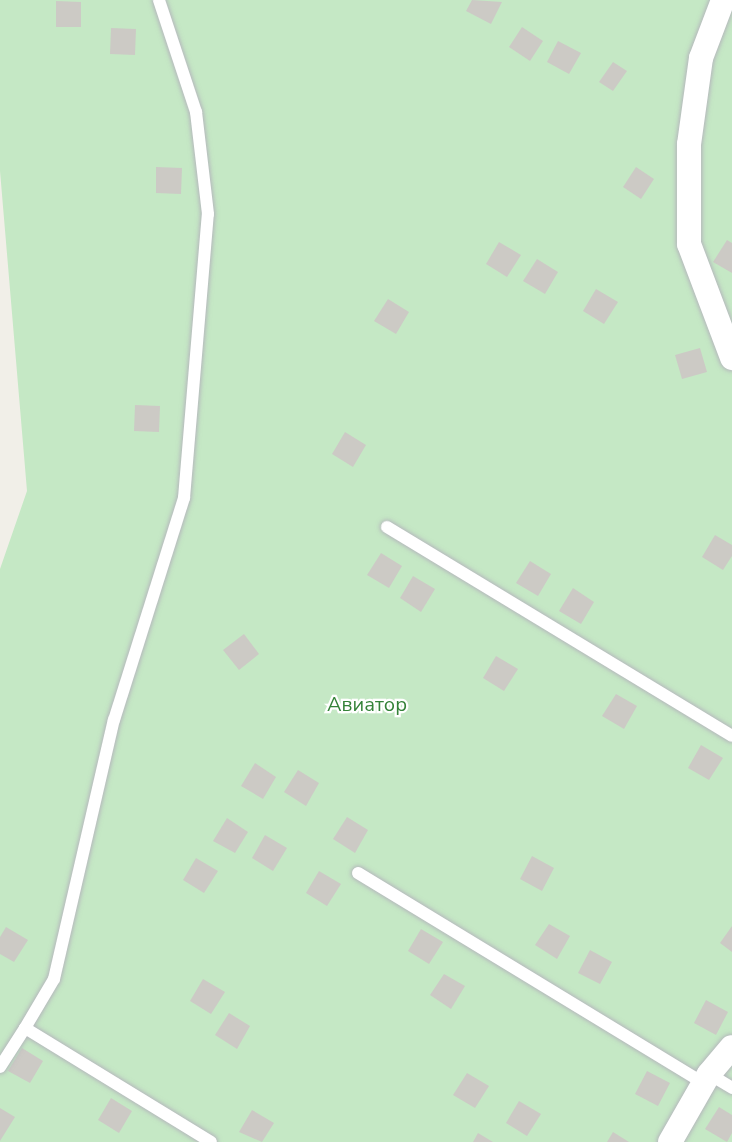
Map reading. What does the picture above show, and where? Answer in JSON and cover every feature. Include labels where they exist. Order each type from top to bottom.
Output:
[{"type":"street","points":[[723,0],[701,58],[689,144],[689,244],[732,358]]},
{"type":"street","points":[[670,1142],[706,1079],[732,1047]]},
{"type":"lane","points":[[0,1067],[54,979],[114,720],[184,498],[208,214],[196,112],[159,0]]},
{"type":"lane","points":[[387,527],[732,736]]},
{"type":"lane","points":[[358,873],[706,1079],[732,1088]]},
{"type":"lane","points":[[25,1028],[211,1142]]},
{"type":"green space","name":"Авиатор","points":[[0,0],[732,0],[732,1142],[0,1142],[0,569],[27,491],[0,171]]},
{"type":"building","points":[[472,0],[502,2],[491,24],[466,11]]},
{"type":"building","points":[[56,1],[81,2],[81,27],[56,27]]},
{"type":"building","points":[[522,27],[543,41],[530,61],[509,47]]},
{"type":"building","points":[[111,28],[136,29],[135,55],[110,54]]},
{"type":"building","points":[[558,41],[581,53],[569,74],[547,62]]},
{"type":"building","points":[[613,62],[627,71],[613,91],[599,82]]},
{"type":"building","points":[[156,167],[182,168],[181,194],[156,193]]},
{"type":"building","points":[[636,167],[654,179],[641,199],[623,187]]},
{"type":"building","points":[[727,240],[732,243],[732,273],[713,262]]},
{"type":"building","points":[[499,242],[521,255],[507,277],[486,264]]},
{"type":"building","points":[[537,259],[558,272],[545,294],[523,281]]},
{"type":"building","points":[[596,289],[618,302],[604,324],[583,311]]},
{"type":"building","points":[[388,299],[409,312],[396,334],[374,321]]},
{"type":"building","points":[[700,348],[707,372],[682,379],[675,355]]},
{"type":"building","points":[[135,405],[160,406],[159,432],[134,431]]},
{"type":"building","points":[[345,432],[366,445],[353,467],[332,454]]},
{"type":"building","points":[[715,535],[732,545],[732,556],[723,570],[702,557]]},
{"type":"building","points":[[381,553],[402,566],[389,588],[367,575]]},
{"type":"building","points":[[530,561],[551,574],[538,596],[516,583]]},
{"type":"building","points":[[413,576],[435,589],[421,612],[400,598]]},
{"type":"building","points":[[573,588],[594,602],[581,624],[559,611]]},
{"type":"building","points":[[244,634],[259,654],[239,670],[223,650]]},
{"type":"building","points":[[496,656],[518,669],[504,691],[483,678]]},
{"type":"building","points":[[616,694],[637,706],[624,729],[602,716]]},
{"type":"building","points":[[701,745],[723,758],[709,780],[688,768]]},
{"type":"building","points":[[255,763],[276,777],[263,799],[241,786]]},
{"type":"building","points":[[298,770],[319,783],[306,806],[284,792]]},
{"type":"building","points":[[347,817],[368,830],[355,853],[333,839]]},
{"type":"building","points":[[227,818],[248,832],[235,853],[213,841]]},
{"type":"building","points":[[265,835],[287,848],[273,871],[252,858]]},
{"type":"building","points":[[532,856],[554,868],[542,891],[520,879]]},
{"type":"building","points":[[196,858],[218,871],[204,893],[183,880]]},
{"type":"building","points":[[319,871],[341,884],[327,906],[306,893]]},
{"type":"building","points":[[549,924],[570,936],[557,959],[535,945]]},
{"type":"building","points":[[732,926],[732,952],[720,943]]},
{"type":"building","points":[[6,927],[28,940],[14,962],[0,954],[0,937]]},
{"type":"building","points":[[421,929],[443,942],[429,964],[408,951]]},
{"type":"building","points":[[590,950],[612,962],[600,984],[578,973]]},
{"type":"building","points":[[444,974],[465,986],[451,1009],[430,995]]},
{"type":"building","points":[[203,979],[225,992],[211,1014],[190,1001]]},
{"type":"building","points":[[706,1000],[728,1012],[716,1035],[694,1023]]},
{"type":"building","points":[[229,1013],[250,1026],[237,1049],[215,1035]]},
{"type":"building","points":[[22,1048],[43,1061],[30,1083],[8,1071]]},
{"type":"building","points":[[647,1071],[670,1083],[658,1106],[635,1094]]},
{"type":"building","points":[[467,1073],[489,1086],[475,1108],[453,1095]]},
{"type":"building","points":[[111,1098],[132,1111],[119,1133],[98,1120]]},
{"type":"building","points":[[519,1101],[541,1114],[527,1136],[506,1123]]},
{"type":"building","points":[[719,1107],[732,1115],[732,1133],[727,1142],[705,1129]]},
{"type":"building","points":[[0,1108],[15,1117],[0,1141]]},
{"type":"building","points":[[252,1110],[274,1123],[262,1142],[239,1132]]},
{"type":"building","points":[[613,1132],[629,1142],[607,1142]]},
{"type":"building","points":[[478,1133],[493,1142],[473,1142]]}]
